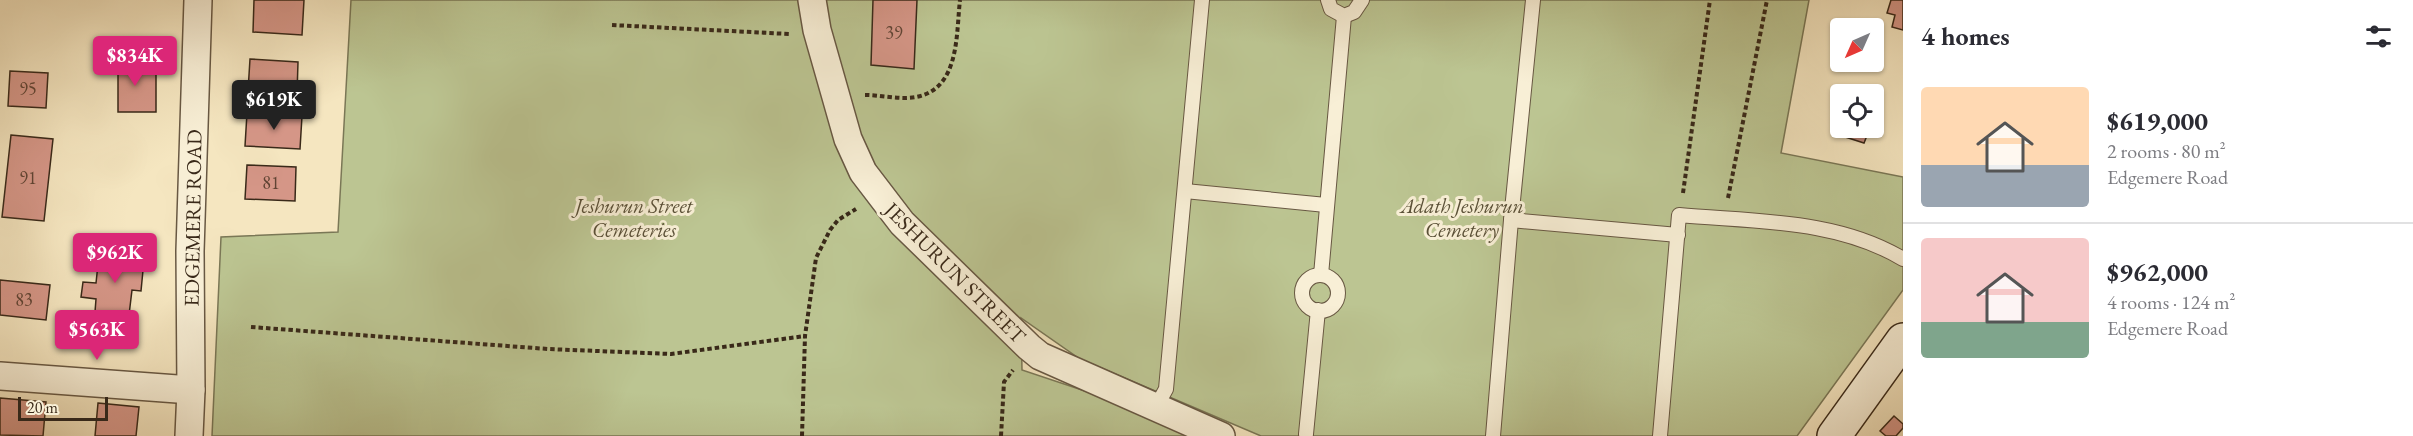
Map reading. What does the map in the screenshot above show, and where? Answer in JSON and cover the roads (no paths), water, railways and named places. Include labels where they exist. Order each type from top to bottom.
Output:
[{"type":"main road","points":[[1834,436],[1903,340]]},
{"type":"street","name":"EDGEMERE ROAD","points":[[189,436],[190,251],[198,0]]},
{"type":"street","name":"JESHURUN STREET","points":[[812,0],[817,30],[854,155],[882,199],[902,222],[1029,347],[1052,362],[1221,436]]},
{"type":"street","points":[[0,376],[191,390]]},
{"type":"lane","points":[[1156,407],[1166,389],[1203,0]]},
{"type":"lane","points":[[1328,0],[1331,9],[1344,16]]},
{"type":"lane","points":[[1344,16],[1354,12],[1362,0]]},
{"type":"lane","points":[[1493,436],[1511,220],[1533,0]]},
{"type":"lane","points":[[1321,275],[1344,16]]},
{"type":"lane","points":[[1185,191],[1326,205]]},
{"type":"lane","points":[[1660,436],[1679,215],[1838,231],[1872,242],[1903,260]]},
{"type":"lane","points":[[1511,220],[1678,235]]},
{"type":"lane","points":[[1321,275],[1336,285],[1339,296],[1332,307],[1318,310],[1306,303],[1301,292],[1308,281],[1321,275]]},
{"type":"lane","points":[[1306,434],[1318,310]]},
{"type":"park label","name":"Jeshurun Street Cemeteries","points":[[634,218]]},
{"type":"park label","name":"Adath Jeshurun Cemetery","points":[[1462,218]]}]
